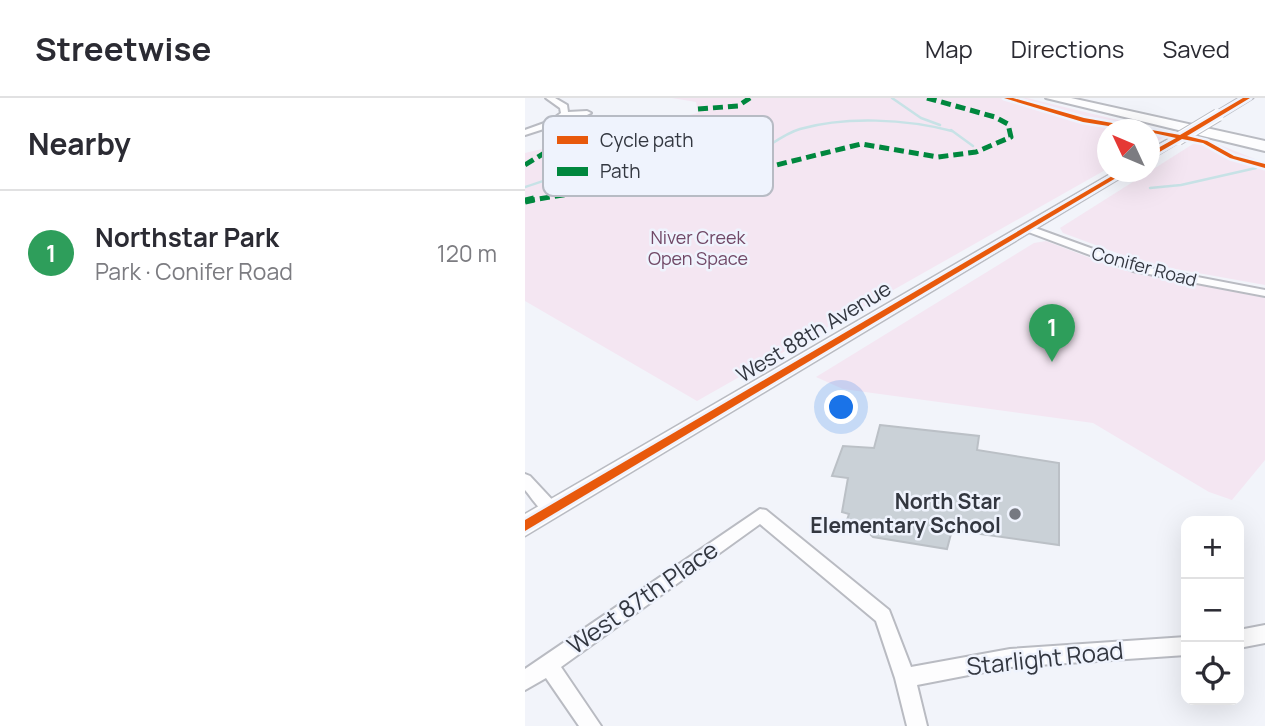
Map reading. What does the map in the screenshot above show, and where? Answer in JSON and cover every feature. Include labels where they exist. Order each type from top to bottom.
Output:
[{"type":"highway","points":[[1053,98],[1265,146]]},
{"type":"highway","points":[[1090,98],[1209,122],[1265,138]]},
{"type":"main road","points":[[1160,150],[1247,98]]},
{"type":"main road","name":"West 88th Avenue","points":[[525,526],[1106,182]]},
{"type":"street","points":[[550,98],[565,107],[565,114]]},
{"type":"street","points":[[562,116],[587,113]]},
{"type":"street","points":[[525,133],[543,127]]},
{"type":"street","name":"Conifer Road","points":[[1027,228],[1137,269],[1265,293]]},
{"type":"street","points":[[525,480],[552,510]]},
{"type":"street","name":"West 87th Place","points":[[525,681],[760,515],[883,616],[905,678]]},
{"type":"street","points":[[1244,638],[1265,635]]},
{"type":"street","name":"Starlight Road","points":[[905,678],[1010,658],[1181,646]]},
{"type":"street","points":[[548,665],[591,726]]},
{"type":"street","points":[[905,678],[917,726]]},
{"type":"green space","name":"Niver Creek Open Space","points":[[672,98],[1027,98],[1114,119],[1097,119],[1097,175],[697,401],[525,301],[525,153],[543,149],[543,196],[773,196],[773,116],[685,116],[698,113],[696,102]]},
{"type":"green space","points":[[1215,143],[1265,163],[1265,285],[1170,268],[1128,257],[1063,233],[1060,228],[1133,182],[1160,182],[1160,165],[1193,144]]},
{"type":"green space","points":[[1046,241],[1119,269],[1265,298],[1265,460],[1232,500],[1209,492],[1093,423],[843,389],[816,377],[1034,243]]},
{"type":"building","name":"North Star Elementary School","points":[[880,425],[979,436],[977,450],[1059,463],[1059,545],[952,530],[947,549],[873,537],[866,530],[856,528],[857,522],[847,520],[849,514],[842,512],[848,478],[832,476],[843,446],[874,448]]},
{"type":"waterway","points":[[892,98],[921,118],[940,125]]},
{"type":"waterway","points":[[773,143],[800,129],[837,122],[896,122],[952,131]]},
{"type":"waterway","points":[[951,130],[973,146]]},
{"type":"waterway","points":[[1150,188],[1181,185],[1256,168]]},
{"type":"waterway","points":[[525,187],[543,181]]},
{"type":"marked path","points":[[698,109],[738,106],[750,98]]},
{"type":"marked path","points":[[773,166],[828,150],[861,144],[880,145],[926,157],[951,157],[976,152],[1011,137],[1008,124],[995,117],[927,98]]},
{"type":"marked path","points":[[525,165],[543,154]]},
{"type":"marked path","points":[[525,201],[551,196]]},
{"type":"cycle path","points":[[1007,98],[1097,122]]},
{"type":"cycle path","points":[[1160,149],[1247,98]]},
{"type":"cycle path","points":[[1160,132],[1205,142],[1232,157],[1265,166]]},
{"type":"cycle path","points":[[525,526],[1106,182]]},
{"type":"place","name":"Northstar Park","points":[[1052,362]]},
{"type":"place","name":"North Star Elementary School","points":[[1015,514]]}]
